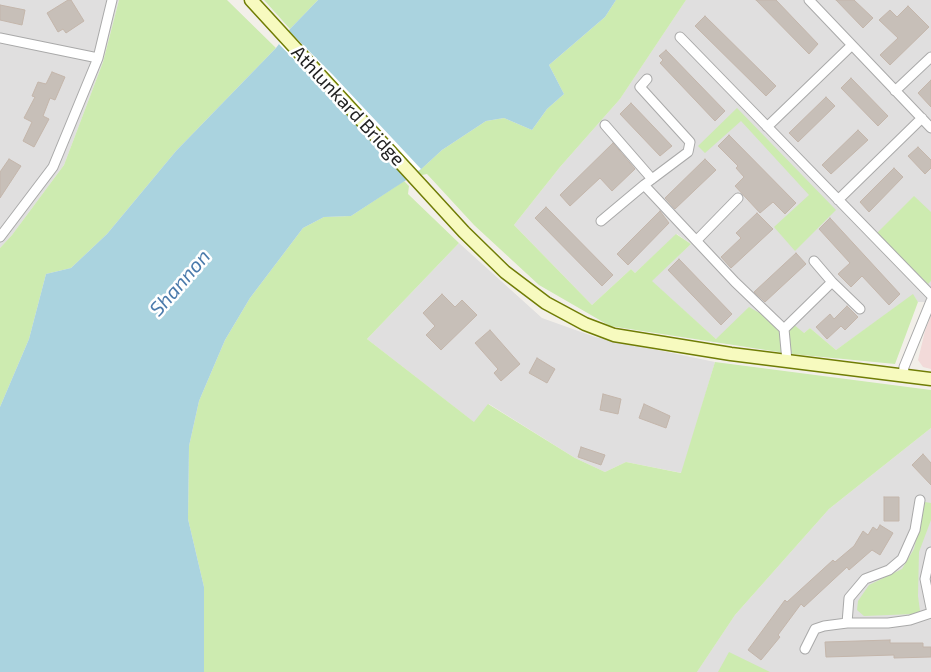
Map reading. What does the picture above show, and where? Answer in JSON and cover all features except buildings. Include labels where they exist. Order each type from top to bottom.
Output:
[{"type":"main road","name":"Athlunkard Bridge","points":[[251,0],[464,232],[505,272],[546,303],[585,324],[614,335],[787,361],[931,379]]},
{"type":"street","points":[[0,237],[53,167],[98,58],[112,0]]},
{"type":"street","points":[[809,0],[931,128]]},
{"type":"street","points":[[0,38],[98,58]]},
{"type":"street","points":[[680,38],[931,296]]},
{"type":"street","points":[[767,126],[852,45]]},
{"type":"street","points":[[895,91],[931,57]]},
{"type":"street","points":[[601,221],[688,152],[690,142],[637,90],[647,79]]},
{"type":"street","points":[[838,200],[922,118]]},
{"type":"street","points":[[605,125],[648,182],[697,240],[735,282],[784,329],[787,361]]},
{"type":"street","points":[[697,240],[738,198]]},
{"type":"street","points":[[814,261],[832,282],[860,309]]},
{"type":"street","points":[[784,329],[832,282]]},
{"type":"street","points":[[903,376],[904,367],[931,301]]},
{"type":"street","points":[[846,623],[849,598],[865,579],[889,570],[902,559],[914,530],[920,500]]},
{"type":"street","points":[[931,552],[925,579],[931,608]]},
{"type":"street","points":[[805,649],[815,629],[824,626],[846,623],[888,623],[910,620],[931,614]]},
{"type":"shaded area","points":[[0,0],[119,0],[103,62],[64,165],[12,235],[0,248]]},
{"type":"shaded area","points":[[686,0],[931,0],[931,302],[918,302],[913,295],[836,350],[810,328],[804,333],[716,339],[651,281],[691,244],[677,234],[635,273],[631,269],[592,305],[514,225],[560,167],[620,99]]},
{"type":"shaded area","points":[[459,243],[542,318],[595,337],[715,362],[682,473],[626,462],[605,472],[575,458],[489,404],[475,423],[367,339]]},
{"type":"shaded area","points":[[931,315],[931,369],[923,367],[918,360]]},
{"type":"shaded area","points":[[931,428],[931,672],[697,672],[735,615],[829,509]]},
{"type":"green space","points":[[119,0],[227,0],[276,48],[176,151],[107,234],[71,268],[46,274],[29,339],[0,407],[0,248],[12,235],[64,165],[103,62]]},
{"type":"green space","points":[[264,0],[318,0],[290,29]]},
{"type":"green space","points":[[616,0],[686,0],[620,99],[560,167],[514,225],[592,305],[631,269],[635,273],[676,234],[691,244],[652,281],[716,339],[749,307],[786,328],[793,324],[804,333],[810,328],[836,350],[913,294],[918,302],[895,364],[792,354],[610,326],[539,285],[474,225],[427,174],[417,173],[442,150],[486,121],[504,118],[532,130],[547,109],[564,94],[549,65],[605,17]]},
{"type":"green space","points":[[737,108],[836,210],[795,251],[774,227],[809,195],[741,121],[705,153],[698,146]]},
{"type":"green space","points":[[404,181],[409,186],[408,194],[459,243],[367,339],[474,422],[488,404],[575,458],[605,472],[626,462],[681,473],[715,362],[931,390],[931,428],[829,509],[735,615],[697,672],[204,672],[204,587],[188,519],[189,446],[199,401],[225,340],[250,298],[303,228],[324,217],[351,216]]},
{"type":"green space","points":[[914,196],[931,212],[931,281],[928,284],[877,233]]},
{"type":"green space","points":[[925,502],[931,503],[931,520],[919,552],[918,596],[920,611],[914,614],[864,616],[857,610],[858,601],[869,585],[902,569],[914,549]]},
{"type":"green space","points":[[729,652],[770,672],[718,672]]},
{"type":"water","name":"Shannon","points":[[318,0],[616,0],[605,17],[549,65],[564,94],[547,109],[532,130],[504,118],[486,121],[442,150],[417,173],[351,216],[324,217],[303,228],[250,298],[225,340],[199,401],[189,446],[188,519],[204,587],[204,672],[0,672],[0,407],[29,339],[46,274],[71,268],[107,234],[176,151],[276,48],[290,29]]},
{"type":"pier","points":[[289,31],[421,169],[406,179],[383,152],[279,44]]}]
